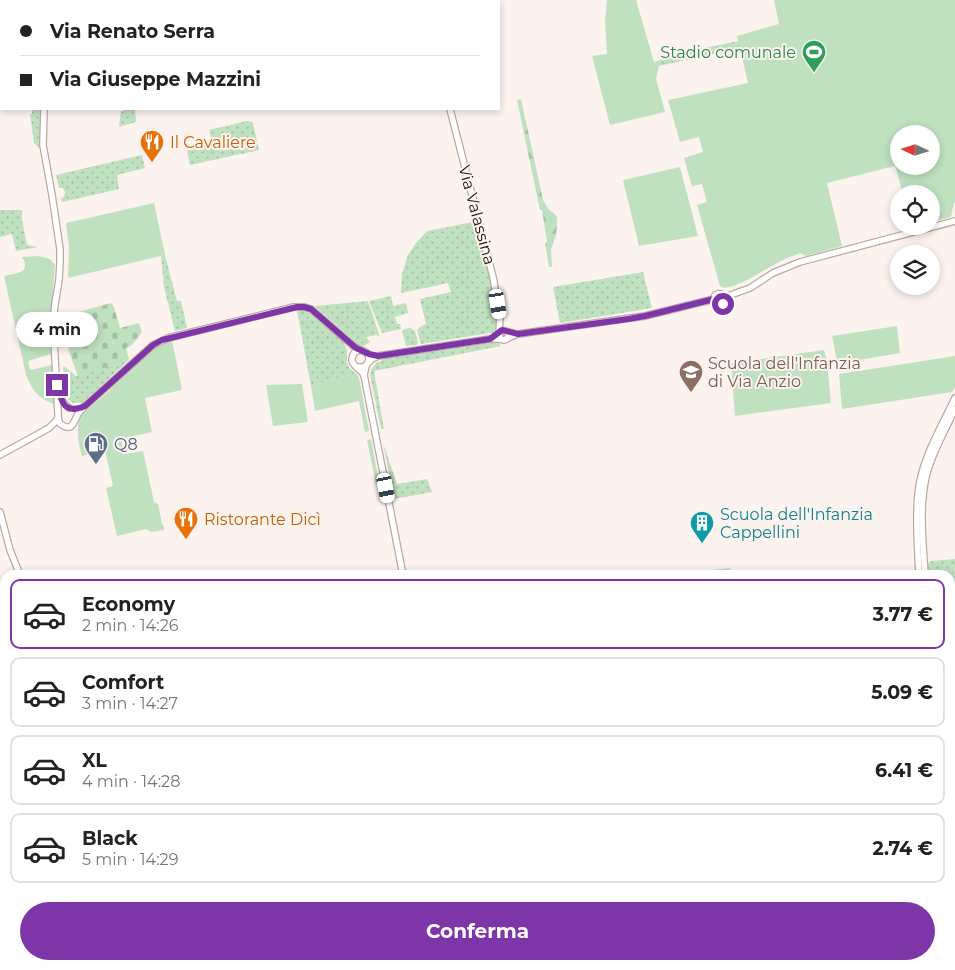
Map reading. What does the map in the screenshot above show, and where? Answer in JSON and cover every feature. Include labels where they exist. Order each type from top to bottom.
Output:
[{"type":"street","points":[[44,110],[43,145],[60,249],[59,280],[54,304],[54,321],[58,416],[59,422],[62,425]]},
{"type":"street","name":"Via Valassina","points":[[449,110],[490,261],[503,334]]},
{"type":"street","points":[[357,367],[362,367],[378,356],[490,339],[503,334],[518,334],[645,316],[714,299],[716,304],[721,305],[725,302],[724,297],[750,288],[773,273],[800,262],[954,220]]},
{"type":"street","points":[[0,455],[49,428],[62,425],[66,427],[71,426],[76,422],[76,417],[85,406],[153,345],[168,338],[300,307],[311,309],[349,342],[363,351],[378,356]]},
{"type":"street","points":[[349,342],[352,350],[352,362],[364,375]]},
{"type":"street","points":[[352,356],[356,351],[363,351],[369,358],[364,375],[402,570]]},
{"type":"street","points":[[57,385],[61,399],[76,414],[76,417]]},
{"type":"street","points":[[924,570],[917,505],[921,476],[927,457],[955,398]]},
{"type":"street","points":[[49,428],[55,422],[61,410],[78,410],[85,406]]},
{"type":"street","points":[[919,570],[922,509],[926,478],[936,450],[955,409]]},
{"type":"street","points":[[0,512],[10,550],[18,570]]},
{"type":"green space","points":[[607,0],[636,0],[654,62],[659,66],[656,79],[665,112],[610,125],[592,56],[607,54],[605,21]]},
{"type":"green space","points":[[774,0],[955,0],[955,202],[951,217],[940,220],[940,185],[900,185],[898,175],[940,175],[940,125],[890,125],[890,167],[827,183],[842,246],[806,256],[800,253],[731,287],[724,288],[720,286],[697,205],[707,202],[702,184],[692,186],[684,158],[703,152],[699,137],[680,142],[668,100],[748,83],[737,36],[779,24]]},
{"type":"green space","points":[[739,41],[740,48],[659,66],[654,62],[684,52]]},
{"type":"green space","points":[[521,99],[543,200],[549,210],[557,217],[556,235],[551,250],[552,267],[549,267],[542,210],[540,210],[517,100]]},
{"type":"green space","points":[[32,110],[42,110],[39,148],[34,143],[30,114],[32,114]]},
{"type":"green space","points":[[135,110],[136,122],[119,127],[121,111]]},
{"type":"green space","points":[[247,121],[253,123],[259,150],[190,165],[187,150],[212,144],[209,130]]},
{"type":"green space","points":[[142,155],[145,168],[117,175],[119,189],[62,202],[61,198],[64,197],[65,192],[63,188],[59,188],[56,175]]},
{"type":"green space","points":[[680,167],[698,236],[639,246],[623,180]]},
{"type":"green space","points":[[154,203],[165,255],[68,278],[69,247],[66,223]]},
{"type":"green space","points":[[0,210],[22,210],[27,245],[38,247],[16,251],[12,234],[0,237]]},
{"type":"green space","points":[[478,221],[491,273],[498,315],[495,330],[493,333],[421,344],[417,330],[426,324],[420,299],[451,292],[448,283],[401,293],[402,274],[408,255],[427,231]]},
{"type":"green space","points":[[165,255],[177,301],[181,301],[187,328],[175,331],[164,287],[161,256]]},
{"type":"green space","points":[[39,256],[50,259],[55,265],[51,315],[25,323],[28,333],[47,328],[47,331],[28,336],[31,346],[49,341],[51,354],[28,361],[30,370],[52,365],[52,369],[54,369],[56,402],[54,404],[37,393],[26,375],[4,276],[18,273],[24,269],[25,262],[22,257]]},
{"type":"green space","points":[[643,272],[652,308],[560,323],[553,287]]},
{"type":"green space","points":[[391,296],[393,306],[406,303],[408,313],[395,317],[401,329],[382,333],[369,301]]},
{"type":"green space","points":[[368,301],[380,337],[377,335],[366,337],[370,342],[364,346],[358,345],[315,306]]},
{"type":"green space","points":[[111,303],[120,328],[139,323],[142,332],[131,346],[126,348],[129,360],[78,376],[70,355],[64,328],[64,316]]},
{"type":"green space","points":[[297,310],[309,313],[343,342],[347,350],[347,363],[350,369],[356,373],[311,386]]},
{"type":"green space","points":[[897,326],[900,353],[841,363],[837,361],[832,336]]},
{"type":"green space","points":[[410,328],[415,331],[418,343],[417,345],[406,346],[402,330]]},
{"type":"green space","points":[[172,340],[182,390],[145,398],[152,432],[121,439],[124,454],[143,451],[154,502],[158,504],[164,530],[151,532],[146,529],[117,536],[106,488],[113,486],[105,450],[82,456],[79,446],[78,424],[82,414],[143,358],[157,347]]},
{"type":"green space","points":[[497,342],[501,346],[374,371],[384,429],[381,429],[370,375],[377,362],[383,359]]},
{"type":"green space","points":[[824,350],[827,361],[831,403],[735,416],[731,363]]},
{"type":"green space","points":[[955,356],[955,387],[952,392],[842,409],[839,374]]},
{"type":"green space","points":[[129,360],[82,403],[73,403],[67,397],[63,367],[76,376]]},
{"type":"green space","points":[[356,373],[359,378],[369,431],[365,432],[359,401],[315,411],[311,386]]},
{"type":"green space","points":[[302,384],[308,422],[273,426],[266,385]]},
{"type":"green space","points":[[371,439],[379,482],[376,485],[367,440]]},
{"type":"green space","points":[[383,443],[397,484],[427,479],[432,492],[394,499]]},
{"type":"green space","points":[[955,559],[955,570],[928,570],[930,561]]},
{"type":"green space","points":[[730,568],[730,570],[712,570]]},
{"type":"place","name":"Stadio comunale","points":[[814,73]]},
{"type":"place","name":"Il Cavaliere","points":[[152,163]]},
{"type":"place","name":"Scuola dell'Infanzia di Via Anzio","points":[[691,393]]},
{"type":"place","name":"Q8","points":[[96,465]]},
{"type":"place","name":"Ristorante Dicì","points":[[186,540]]},
{"type":"place","name":"Scuola dell'Infanzia Cappellini","points":[[702,544]]},
{"type":"route","points":[[57,385],[65,405],[78,410],[85,406],[157,342],[297,307],[311,309],[356,348],[378,356],[490,339],[502,330],[518,334],[628,319],[714,299],[715,303],[723,304]]}]
